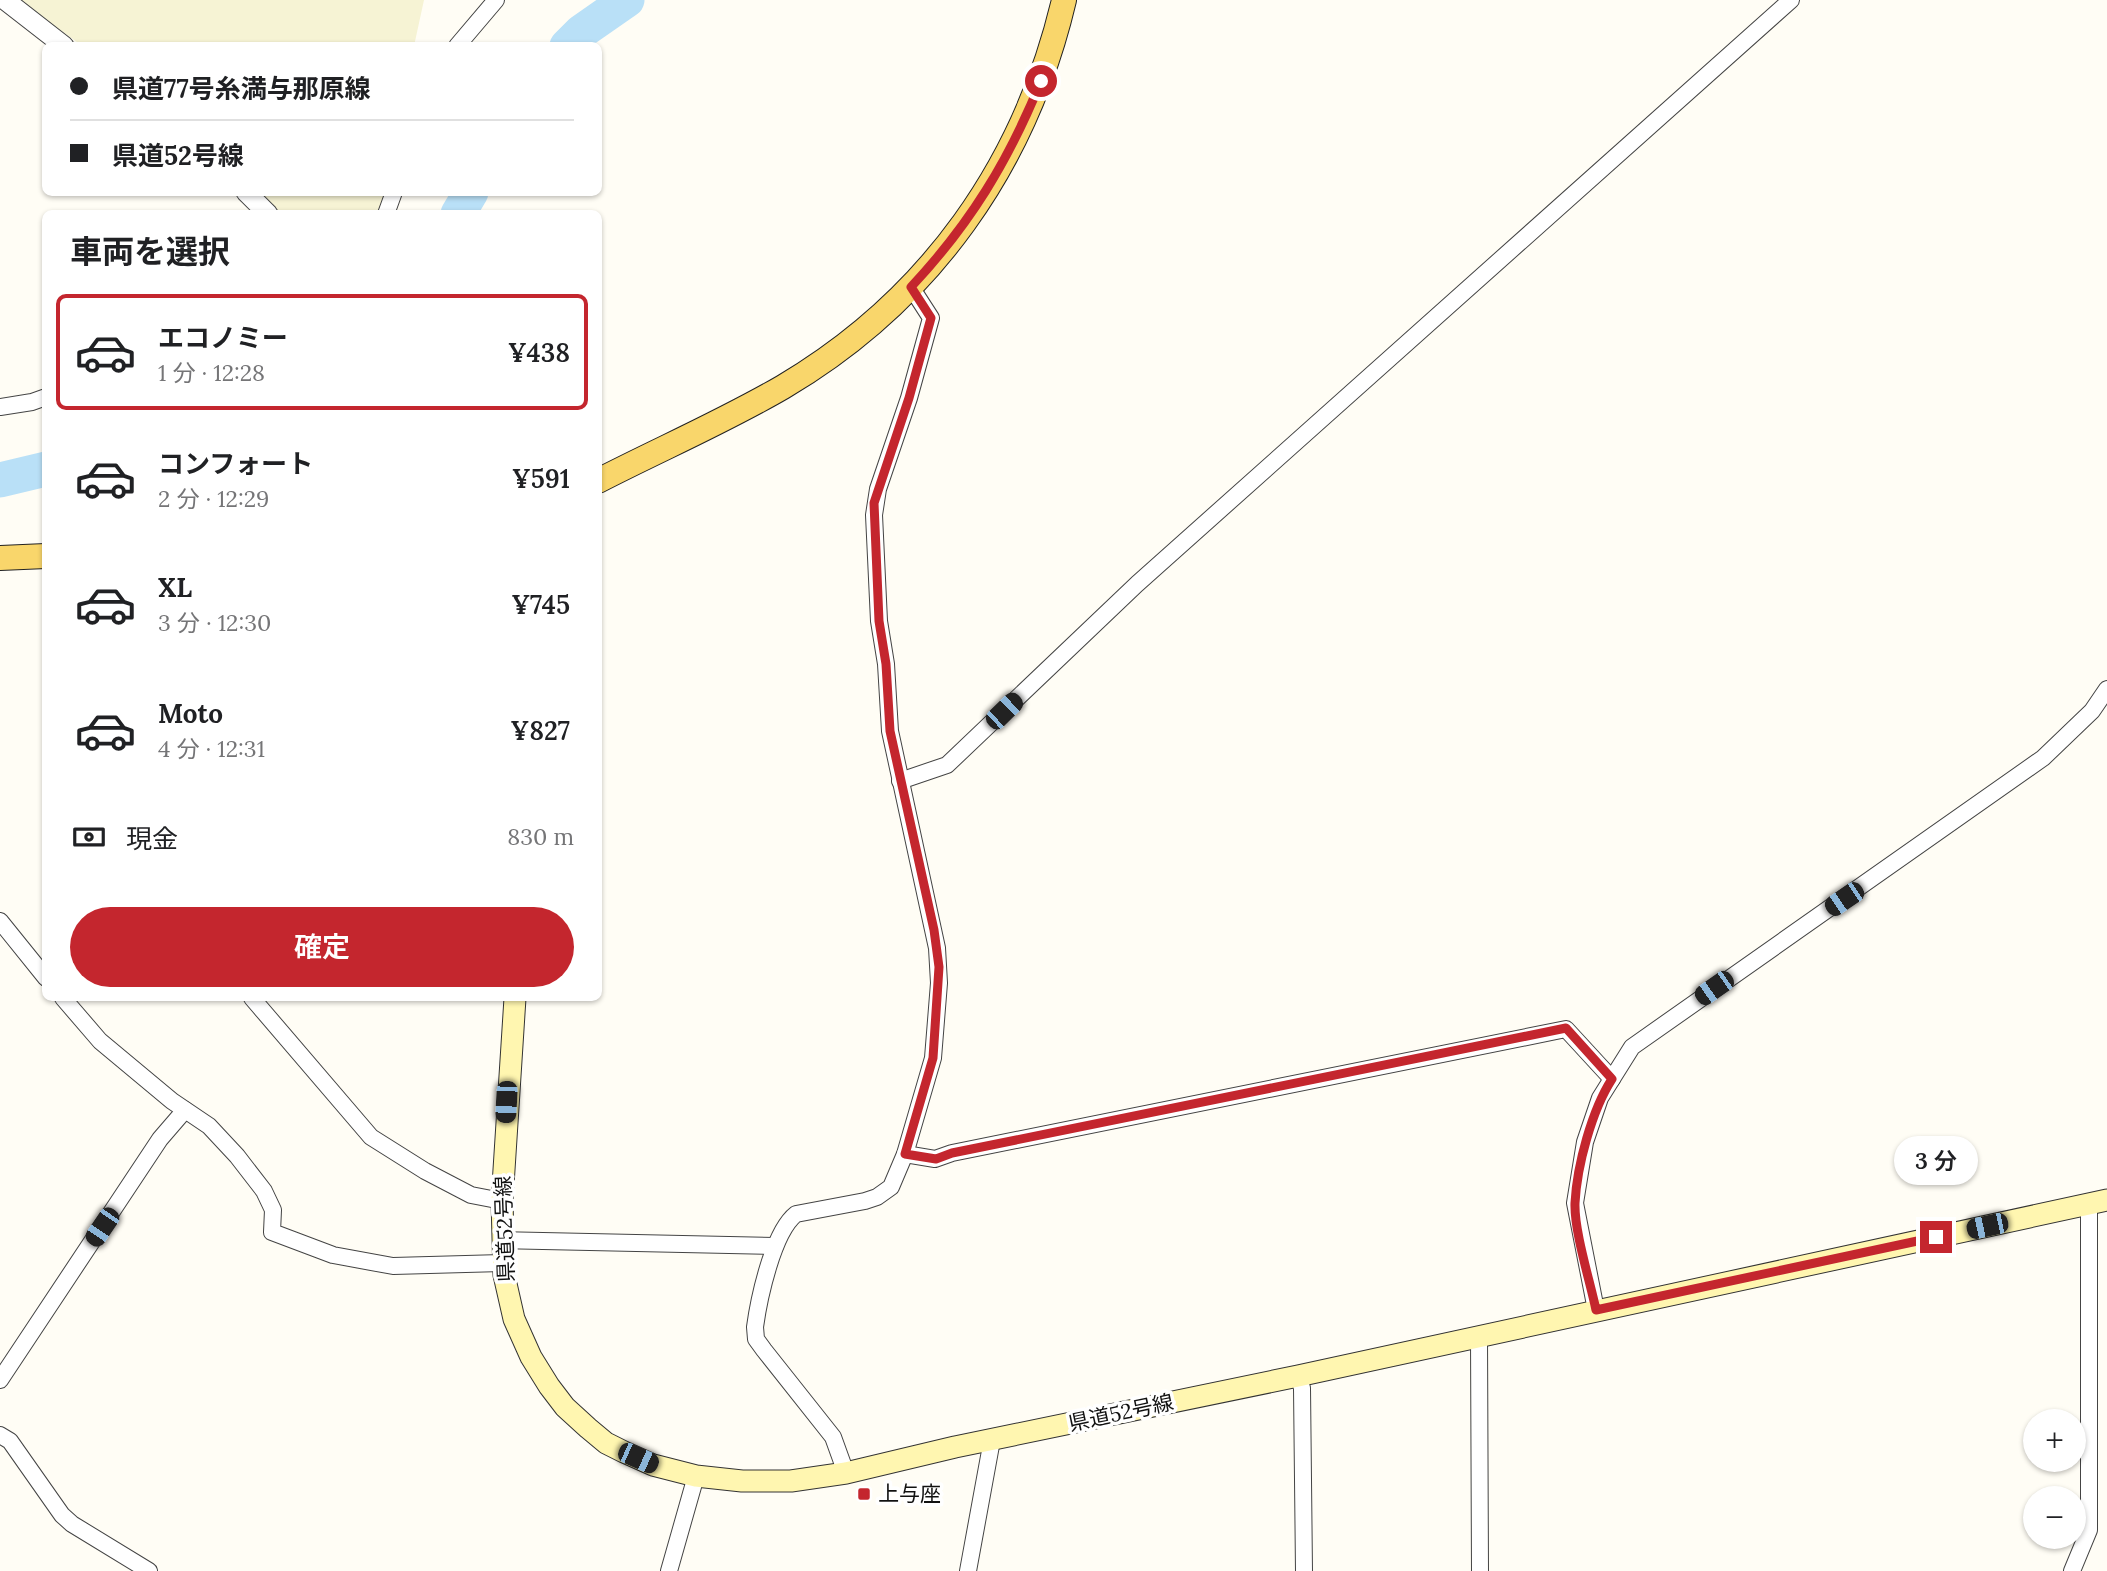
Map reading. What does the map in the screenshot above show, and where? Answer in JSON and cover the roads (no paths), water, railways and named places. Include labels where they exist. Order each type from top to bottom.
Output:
[{"type":"main road","points":[[602,479],[785,386],[868,326],[911,287],[944,252],[967,222],[1010,150],[1045,70],[1064,0]]},
{"type":"main road","points":[[0,558],[42,556]]},
{"type":"main road","name":"県道52号線","points":[[515,1001],[502,1200],[502,1263],[507,1295],[521,1337],[549,1386],[565,1407],[606,1443],[653,1465],[696,1476],[742,1481],[791,1480],[846,1473],[955,1447],[1298,1376],[2098,1201]]},
{"type":"street","points":[[5,0],[59,42]]},
{"type":"street","points":[[460,42],[496,0]]},
{"type":"street","points":[[900,781],[947,765],[1137,584],[1791,0]]},
{"type":"street","points":[[250,196],[264,210]]},
{"type":"street","points":[[846,1473],[833,1437],[756,1339],[757,1316],[775,1246],[785,1225],[796,1214],[865,1201],[877,1197],[891,1187],[905,1154],[933,1058],[939,983],[934,930],[890,731],[886,664],[879,621],[874,503],[909,398],[931,318],[911,287]]},
{"type":"street","points":[[2,402],[42,397]]},
{"type":"street","points":[[1596,1310],[1575,1203],[1586,1142],[1600,1098],[1632,1047],[1671,1017],[1867,884],[2043,758],[2070,735],[2105,696]]},
{"type":"street","points":[[0,921],[42,973]]},
{"type":"street","points":[[66,1001],[100,1041],[222,1138],[264,1191],[273,1210],[272,1232],[333,1255],[393,1266],[502,1263]]},
{"type":"street","points":[[255,1001],[371,1137],[425,1171],[471,1195],[502,1200]]},
{"type":"street","points":[[905,1154],[936,1159],[966,1150],[1566,1028],[1612,1079]]},
{"type":"street","points":[[0,1380],[160,1139],[185,1110]]},
{"type":"street","points":[[2072,1571],[2089,1530],[2098,1201]]},
{"type":"street","points":[[502,1240],[775,1246]]},
{"type":"street","points":[[1479,1337],[1480,1571]]},
{"type":"street","points":[[1298,1376],[1302,1388],[1304,1571]]},
{"type":"street","points":[[0,1435],[10,1441],[62,1515],[72,1524],[149,1571]]},
{"type":"street","points":[[968,1571],[992,1440]]},
{"type":"street","points":[[669,1571],[696,1476]]},
{"type":"waterway","points":[[571,42],[627,0]]},
{"type":"waterway","points":[[460,210],[469,196]]},
{"type":"waterway","points":[[0,480],[42,470]]},
{"type":"place","name":"上与座","points":[[864,1494]]}]
